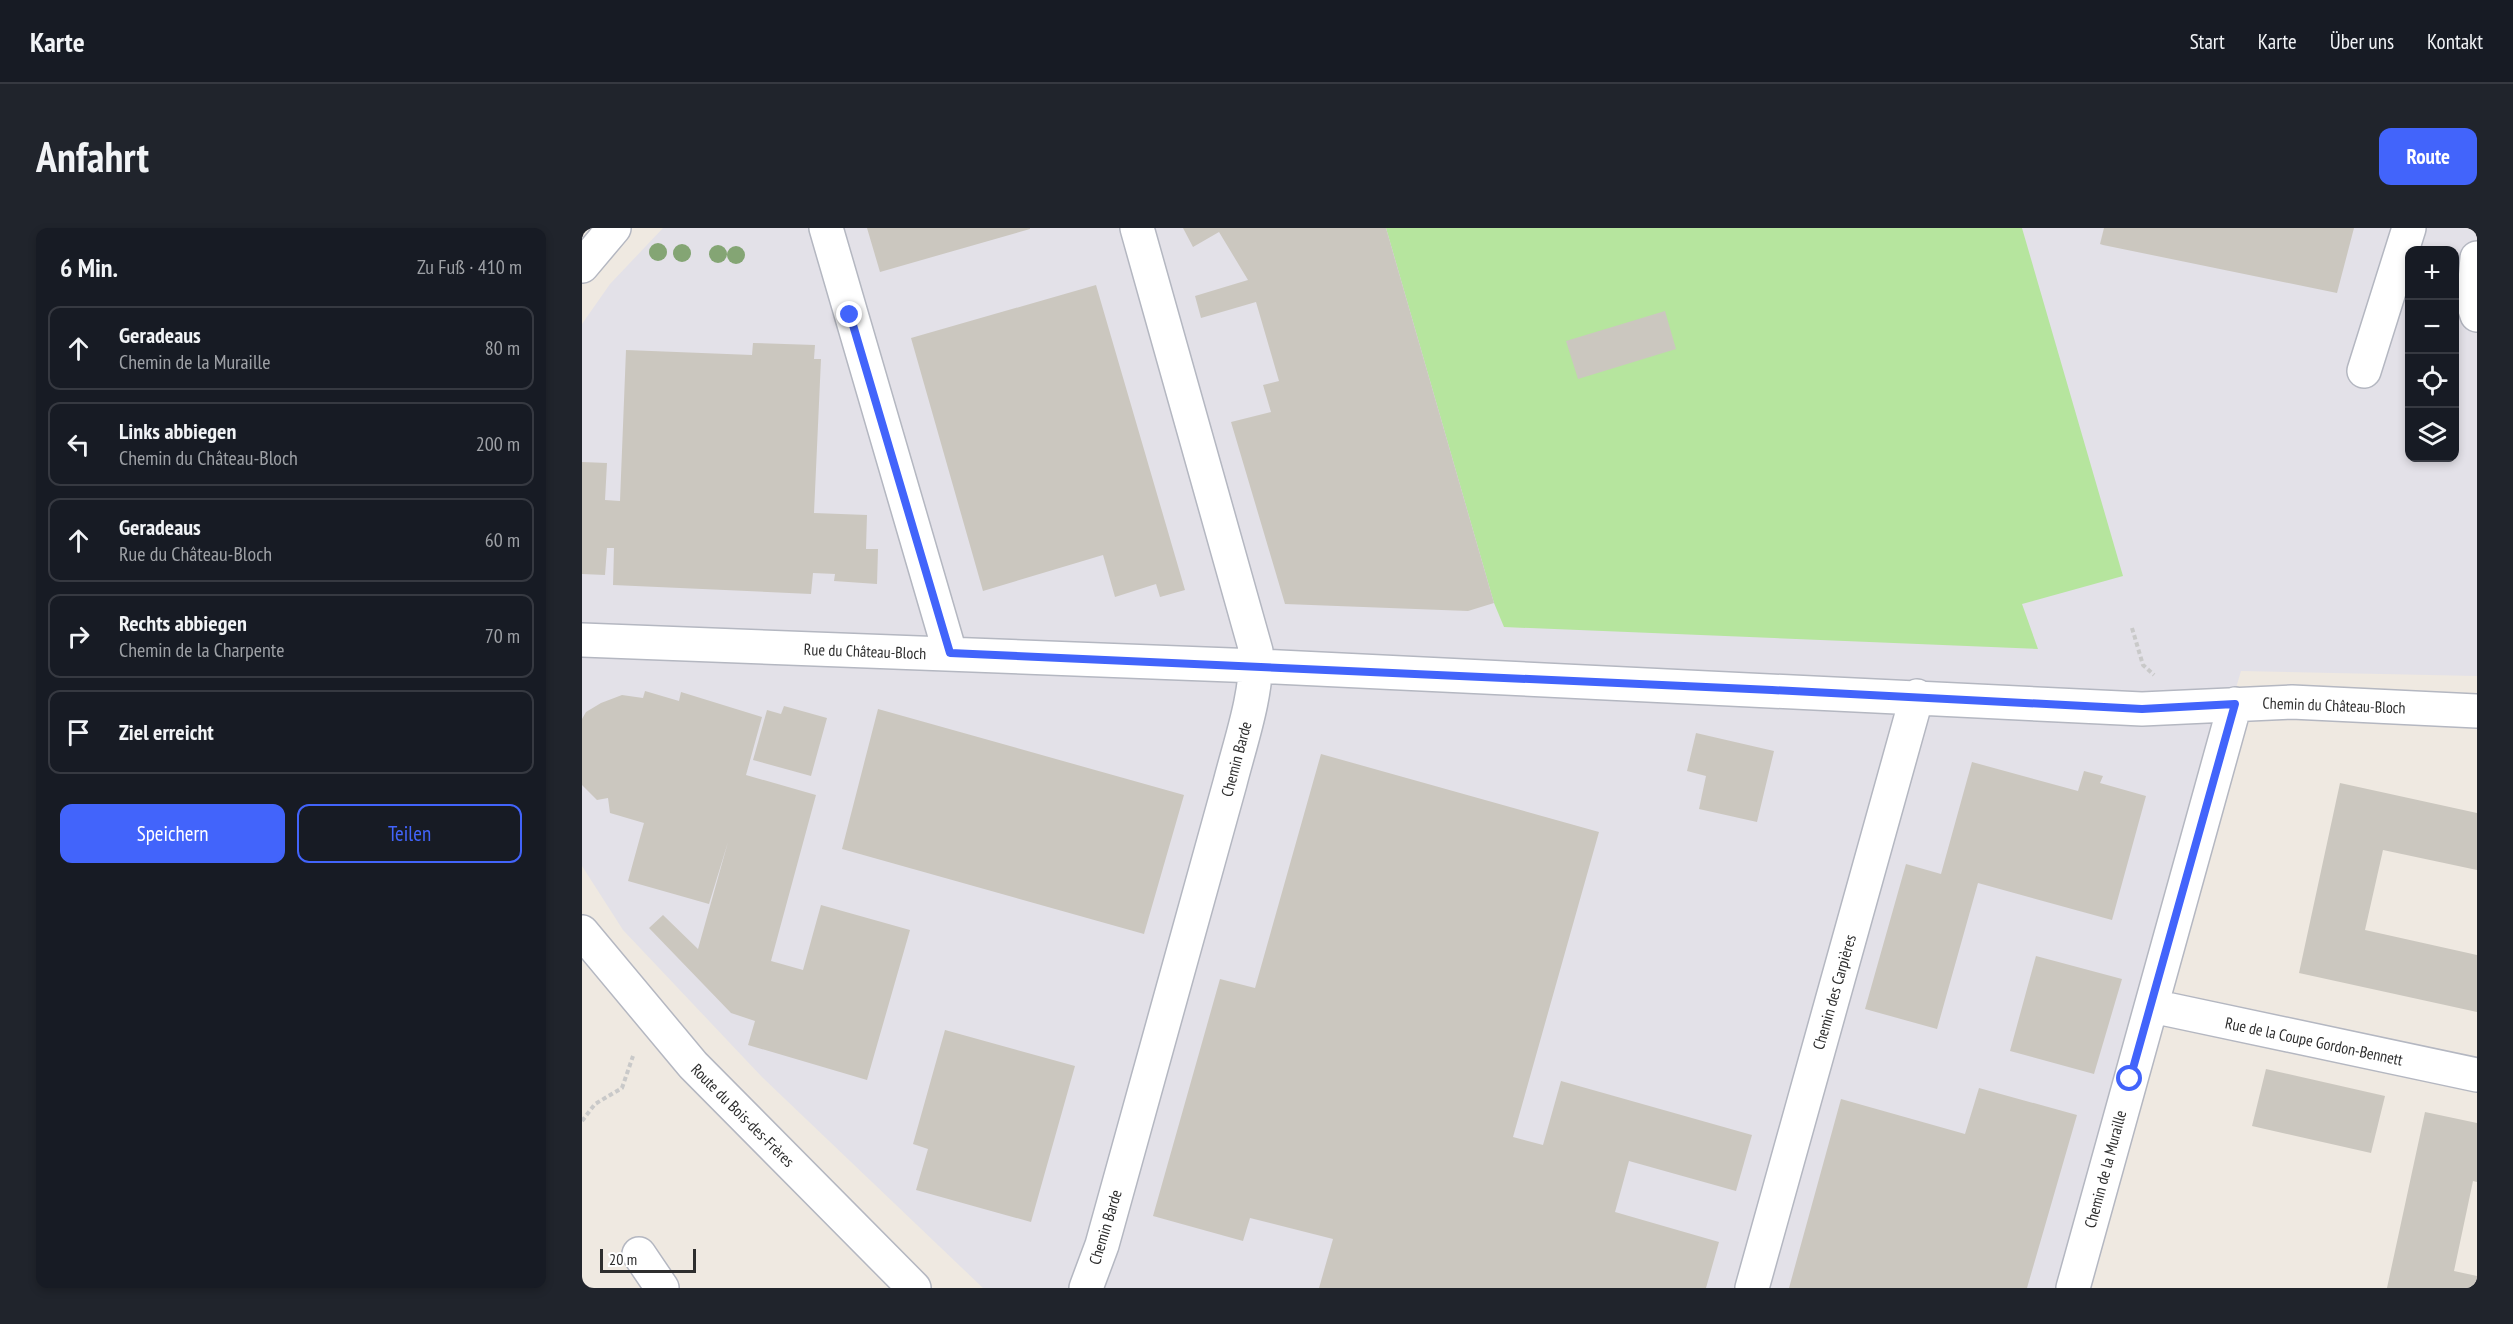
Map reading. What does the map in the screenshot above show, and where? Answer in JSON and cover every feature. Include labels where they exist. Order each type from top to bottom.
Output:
[{"type":"street","points":[[582,266],[614,228]]},
{"type":"street","points":[[826,228],[950,653]]},
{"type":"street","name":"Chemin Barde","points":[[1086,1288],[1102,1245],[1227,794],[1248,713],[1257,666],[1256,651],[1137,228]]},
{"type":"street","points":[[2364,372],[2409,228]]},
{"type":"street","points":[[2477,258],[2473,303],[2477,315]]},
{"type":"street","name":"Rue du Château-Bloch","points":[[582,640],[1257,666]]},
{"type":"street","name":"Chemin du Château-Bloch","points":[[1257,666],[1917,696],[2142,709],[2292,702],[2477,711]]},
{"type":"street","name":"Chemin des Carpières","points":[[1752,1288],[1917,696]]},
{"type":"street","name":"Chemin de la Muraille","points":[[2073,1288],[2235,704]]},
{"type":"street","name":"Route du Bois-des-Frères","points":[[582,932],[693,1065],[914,1288]]},
{"type":"street","name":"Rue de la Coupe Gordon-Bennett","points":[[2152,1006],[2477,1075]]},
{"type":"street","points":[[639,1254],[662,1288]]},
{"type":"path","points":[[2132,628],[2143,665],[2154,675],[2165,675]]},
{"type":"path","points":[[582,1121],[595,1104],[622,1088],[633,1056]]},
{"type":"shaded area","points":[[663,228],[2477,228],[2477,676],[2241,671],[2056,1288],[983,1288],[762,1077],[623,930],[582,866],[582,324],[610,284]]},
{"type":"green space","points":[[1386,228],[2022,228],[2123,576],[2022,604],[2038,649],[1504,627],[1494,603]]},
{"type":"building","points":[[867,228],[1030,228],[1030,229],[880,272]]},
{"type":"building","points":[[1183,228],[1386,228],[1494,603],[1468,611],[1285,604],[1231,422],[1271,412],[1263,385],[1279,381],[1256,302],[1201,318],[1195,296],[1248,280],[1219,232],[1193,247]]},
{"type":"building","points":[[2104,228],[2354,228],[2337,293],[2103,245],[2100,244]]},
{"type":"building","points":[[1096,285],[1185,590],[1160,597],[1156,584],[1115,597],[1103,555],[983,591],[911,338]]},
{"type":"building","points":[[1665,311],[1676,349],[1578,379],[1566,341]]},
{"type":"building","points":[[753,343],[815,345],[814,359],[821,359],[814,513],[867,515],[866,549],[878,549],[877,584],[834,581],[835,574],[813,573],[811,594],[613,585],[614,548],[607,548],[605,575],[582,574],[582,462],[607,463],[605,500],[620,501],[626,350],[752,355]]},
{"type":"building","points":[[645,691],[679,701],[681,692],[762,717],[746,775],[816,795],[771,961],[803,970],[821,905],[910,930],[867,1080],[748,1045],[755,1021],[731,1013],[649,928],[663,915],[698,949],[728,842],[709,904],[628,881],[644,823],[610,813],[608,798],[597,800],[582,785],[582,719],[586,712],[601,703],[622,695],[643,698]]},
{"type":"building","points":[[784,706],[827,718],[811,776],[753,760],[767,710],[781,714]]},
{"type":"building","points":[[878,709],[1184,795],[1144,934],[842,849]]},
{"type":"building","points":[[1696,733],[1774,751],[1757,822],[1699,809],[1706,776],[1687,771]]},
{"type":"building","points":[[1321,754],[1599,832],[1513,1137],[1543,1145],[1561,1081],[1752,1135],[1736,1191],[1629,1161],[1615,1212],[1719,1242],[1706,1288],[1319,1288],[1333,1239],[1250,1218],[1243,1241],[1153,1216],[1220,979],[1255,988]]},
{"type":"building","points":[[1972,762],[2078,791],[2084,771],[2103,776],[2100,783],[2146,796],[2112,920],[1978,883],[1937,1029],[1865,1009],[1906,864],[1941,874]]},
{"type":"building","points":[[2340,783],[2477,813],[2477,870],[2383,850],[2365,930],[2477,955],[2477,1012],[2299,973]]},
{"type":"building","points":[[2036,956],[2122,979],[2094,1074],[2010,1051]]},
{"type":"building","points":[[945,1030],[1075,1066],[1031,1222],[916,1190],[928,1149],[913,1144]]},
{"type":"building","points":[[2266,1069],[2385,1096],[2371,1153],[2252,1126]]},
{"type":"building","points":[[1979,1088],[2077,1115],[2027,1288],[1789,1288],[1841,1099],[1965,1134]]},
{"type":"building","points":[[2425,1112],[2477,1123],[2477,1182],[2473,1181],[2454,1271],[2477,1276],[2477,1288],[2387,1288]]},
{"type":"route","points":[[850,315],[950,653],[2142,709],[2235,704],[2130,1079]]}]
